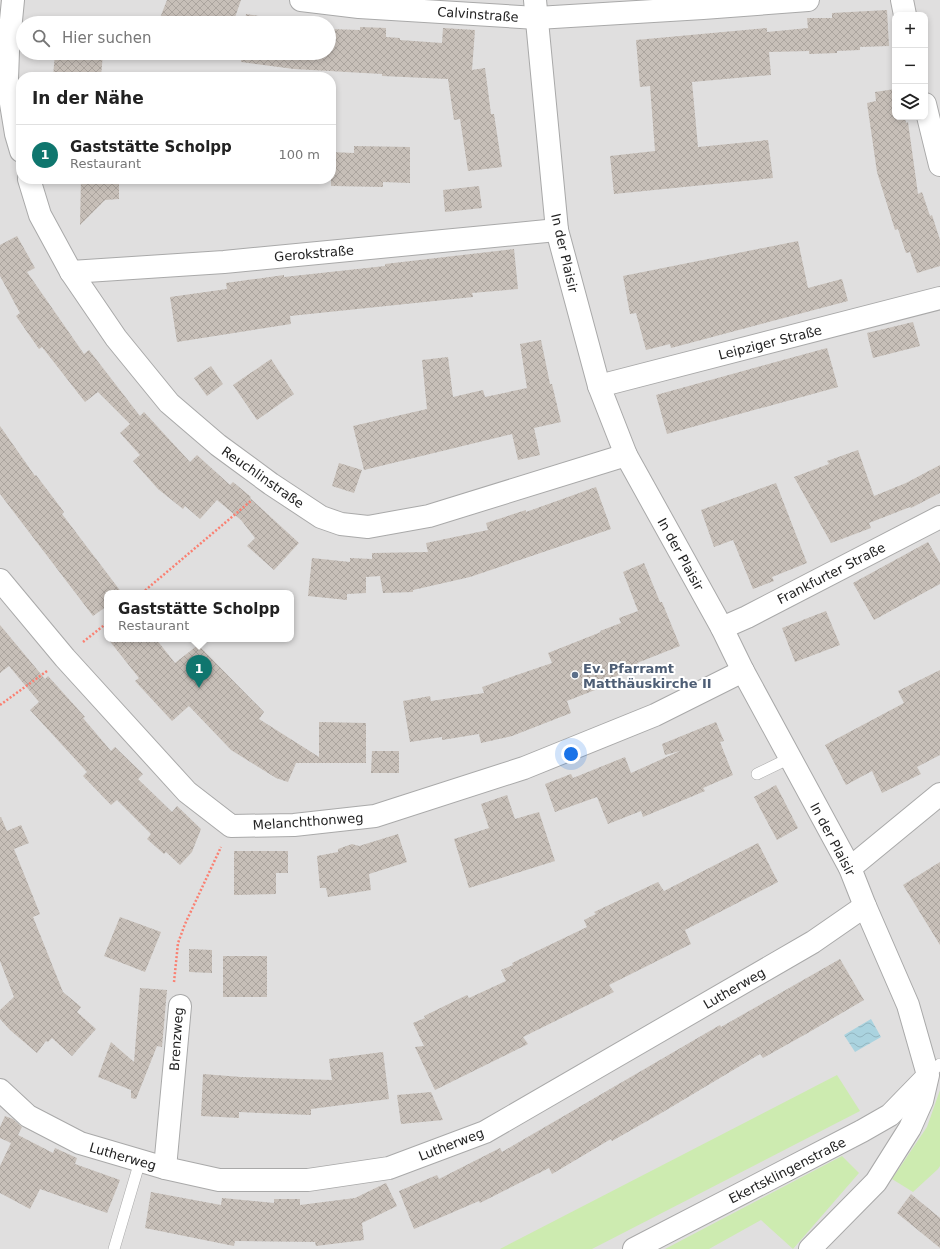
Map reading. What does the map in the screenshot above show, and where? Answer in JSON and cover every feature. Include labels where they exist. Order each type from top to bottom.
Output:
[{"type":"street","points":[[13,0],[7,79],[16,134]]},
{"type":"street","name":"Calvinstraße","points":[[301,0],[359,7],[471,7],[536,9],[704,8],[808,0]]},
{"type":"street","points":[[902,0],[904,12]]},
{"type":"street","name":"In der Plaisir","points":[[536,9],[557,230],[599,386],[626,455],[722,628],[743,671],[850,868],[934,1070]]},
{"type":"street","points":[[928,116],[940,165]]},
{"type":"street","name":"Reuchlinstraße","points":[[31,184],[40,215],[71,272],[116,338],[169,403],[218,445],[271,484],[321,517],[341,524],[368,527],[429,516],[626,455]]},
{"type":"street","name":"Gerokstraße","points":[[71,272],[224,262],[557,230]]},
{"type":"street","name":"Leipziger Straße","points":[[599,386],[940,298]]},
{"type":"street","name":"Frankfurter Straße","points":[[722,628],[747,617],[940,516]]},
{"type":"street","name":"Melanchthonweg","points":[[0,580],[65,658],[187,792],[231,826],[294,825],[374,816],[524,768],[655,715],[743,671]]},
{"type":"street","points":[[850,868],[940,794]]},
{"type":"street","name":"Lutherweg","points":[[0,1090],[28,1116],[80,1143],[165,1168],[219,1180],[308,1180],[390,1168],[485,1132],[813,942],[865,906]]},
{"type":"street","name":"Brenzweg","points":[[165,1168],[180,1006]]},
{"type":"street","points":[[810,1249],[876,1182],[910,1128],[934,1070]]},
{"type":"street","name":"Ekertsklingenstraße","points":[[634,1249],[890,1115],[934,1070]]},
{"type":"lane","points":[[757,774],[790,758]]},
{"type":"lane","points":[[114,1249],[140,1161]]},
{"type":"path","points":[[146,590],[271,484]]},
{"type":"path","points":[[0,705],[65,658]]},
{"type":"path","name":"Brenzweg","points":[[180,1006],[174,983],[178,943],[185,924],[212,869]]},
{"type":"shaded area","points":[[0,0],[940,0],[940,1249],[0,1249]]},
{"type":"green space","points":[[837,1075],[860,1111],[592,1249],[500,1249]]},
{"type":"green space","points":[[940,1090],[940,1166],[913,1192],[892,1179],[927,1127]]},
{"type":"green space","points":[[842,1156],[859,1173],[793,1249],[761,1220],[709,1249],[665,1249]]},
{"type":"water","points":[[871,1019],[881,1037],[855,1052],[844,1035]]},
{"type":"building","points":[[167,0],[241,0],[235,16],[161,16]]},
{"type":"building","points":[[887,10],[889,46],[860,47],[860,50],[837,51],[837,53],[809,54],[809,51],[769,52],[771,75],[692,82],[698,147],[768,140],[773,178],[614,194],[610,156],[655,151],[650,86],[640,87],[636,40],[767,28],[767,32],[808,28],[807,18],[832,18],[832,13]]},
{"type":"building","points":[[246,14],[259,16],[246,16]]},
{"type":"building","points":[[360,27],[386,28],[386,37],[400,38],[400,40],[442,43],[443,28],[475,30],[472,70],[485,68],[491,114],[494,114],[502,167],[468,171],[460,119],[454,120],[448,79],[382,76],[382,74],[294,69],[241,62],[241,60],[336,60],[336,29],[360,30]]},
{"type":"building","points":[[54,60],[102,60],[101,72],[53,72]]},
{"type":"building","points":[[892,89],[892,120],[906,120],[906,123],[908,122],[918,194],[922,192],[930,216],[932,215],[940,240],[940,266],[917,273],[910,252],[906,253],[898,229],[895,230],[877,172],[867,103],[876,101],[875,92]]},
{"type":"building","points":[[354,146],[410,147],[410,183],[383,182],[383,187],[331,186],[331,184],[336,184],[336,152],[354,153]]},
{"type":"building","points":[[81,184],[119,184],[119,199],[105,200],[80,225]]},
{"type":"building","points":[[479,186],[482,208],[445,212],[443,190]]},
{"type":"building","points":[[17,236],[35,268],[27,272],[84,354],[89,350],[140,416],[144,412],[190,462],[197,455],[230,485],[233,482],[251,497],[250,498],[299,543],[274,570],[247,546],[255,538],[241,520],[217,500],[200,519],[185,506],[183,509],[158,489],[133,461],[140,455],[120,433],[130,424],[98,392],[85,402],[42,347],[39,349],[16,316],[20,313],[0,276],[0,245]]},
{"type":"building","points":[[798,241],[808,288],[842,279],[848,301],[671,348],[670,344],[646,350],[636,313],[630,314],[623,276]]},
{"type":"building","points":[[514,249],[518,289],[472,293],[473,297],[290,316],[291,324],[177,342],[170,297],[227,289],[226,283],[284,275],[284,277],[385,266],[385,264]]},
{"type":"building","points":[[913,322],[920,346],[873,358],[867,333]]},
{"type":"building","points":[[541,340],[550,384],[552,384],[561,422],[534,428],[540,455],[518,460],[512,434],[364,470],[353,426],[427,409],[422,360],[448,357],[453,397],[483,390],[485,397],[527,388],[520,344]]},
{"type":"building","points":[[827,348],[838,387],[667,434],[656,395]]},
{"type":"building","points":[[271,359],[294,394],[257,420],[233,385]]},
{"type":"building","points":[[211,366],[223,384],[207,396],[194,378]]},
{"type":"building","points":[[0,426],[35,476],[36,475],[64,512],[62,514],[120,590],[104,590],[104,608],[93,616],[0,494]]},
{"type":"building","points":[[858,450],[874,496],[906,483],[940,465],[940,493],[911,508],[910,507],[869,523],[871,528],[831,543],[794,477],[829,464],[827,461]]},
{"type":"building","points":[[339,463],[362,470],[354,493],[332,486]]},
{"type":"building","points":[[776,483],[807,563],[772,577],[774,581],[753,589],[733,540],[714,547],[701,510]]},
{"type":"building","points":[[596,487],[611,529],[470,577],[413,590],[413,592],[383,593],[380,576],[366,577],[366,593],[347,594],[347,600],[308,596],[312,558],[350,562],[350,558],[372,559],[372,553],[428,552],[426,543],[488,530],[486,523],[526,510],[526,512]]},
{"type":"building","points":[[928,542],[940,563],[940,584],[874,620],[853,583]]},
{"type":"building","points":[[644,563],[680,646],[637,663],[639,667],[599,683],[600,688],[567,701],[571,713],[512,736],[481,743],[479,734],[442,740],[442,737],[410,742],[403,701],[430,696],[431,701],[484,693],[482,687],[552,663],[548,653],[621,623],[619,618],[638,611],[623,572]]},
{"type":"building","points":[[826,611],[840,645],[795,662],[782,628]]},
{"type":"building","points":[[0,625],[45,679],[48,676],[85,717],[83,718],[111,751],[115,747],[143,774],[138,779],[172,812],[177,806],[201,829],[192,852],[180,865],[166,852],[164,854],[147,839],[151,834],[117,800],[111,805],[83,776],[87,772],[30,710],[39,702],[9,666],[0,673]]},
{"type":"building","points":[[110,642],[158,642],[175,663],[198,645],[264,712],[259,719],[319,757],[319,722],[366,723],[366,763],[296,763],[288,782],[276,778],[231,750],[189,706],[172,721],[135,681],[139,678]]},
{"type":"building","points":[[940,670],[940,755],[917,767],[921,774],[882,793],[872,771],[846,785],[825,745],[904,703],[898,691]]},
{"type":"building","points":[[716,722],[724,741],[720,742],[733,775],[703,788],[705,791],[643,817],[641,811],[608,824],[597,797],[555,812],[545,784],[571,774],[573,778],[625,757],[631,773],[680,751],[665,755],[662,744]]},
{"type":"building","points":[[372,751],[399,751],[399,773],[371,773]]},
{"type":"building","points":[[776,785],[798,828],[777,840],[754,797]]},
{"type":"building","points":[[507,795],[515,819],[539,812],[555,861],[469,888],[454,839],[489,828],[481,804]]},
{"type":"building","points":[[0,817],[7,831],[21,825],[29,843],[14,849],[40,914],[33,917],[63,992],[81,1007],[77,1012],[96,1029],[72,1056],[52,1038],[48,1042],[46,1041],[37,1053],[10,1030],[0,1019],[0,1010],[14,997],[0,961]]},
{"type":"building","points":[[398,834],[407,862],[369,874],[371,890],[328,897],[326,888],[320,888],[317,856],[338,852],[338,849],[352,844],[359,846]]},
{"type":"building","points":[[758,843],[778,882],[685,930],[691,944],[609,985],[614,992],[523,1037],[528,1044],[435,1090],[415,1047],[424,1046],[413,1023],[467,995],[469,998],[506,981],[501,970],[513,965],[512,963],[587,927],[584,920],[596,914],[594,912],[658,882],[664,891]]},
{"type":"building","points":[[234,851],[288,851],[288,873],[276,873],[276,894],[234,895]]},
{"type":"building","points":[[940,862],[940,945],[903,885]]},
{"type":"building","points":[[120,917],[161,932],[145,972],[104,956]]},
{"type":"building","points":[[189,949],[212,950],[212,973],[189,972]]},
{"type":"building","points":[[223,956],[267,956],[267,997],[223,997]]},
{"type":"building","points":[[840,959],[864,1000],[763,1058],[760,1054],[663,1112],[612,1141],[611,1139],[552,1174],[549,1168],[480,1203],[479,1201],[414,1229],[399,1191],[437,1175],[439,1179],[500,1148],[502,1152],[720,1025],[721,1027]]},
{"type":"building","points":[[140,988],[167,990],[162,1047],[157,1046],[136,1099],[131,1098],[131,1090],[98,1077],[111,1042],[134,1062]]},
{"type":"building","points":[[383,1052],[389,1099],[311,1109],[311,1115],[239,1112],[239,1118],[201,1116],[203,1074],[241,1077],[332,1080],[329,1059]]},
{"type":"building","points":[[431,1092],[443,1120],[401,1124],[397,1095]]},
{"type":"building","points":[[5,1116],[13,1119],[22,1127],[18,1135],[53,1153],[55,1148],[77,1158],[75,1164],[120,1180],[107,1213],[40,1189],[30,1209],[0,1193],[0,1166],[11,1143],[0,1138],[0,1127]]},
{"type":"building","points":[[386,1183],[397,1206],[362,1223],[364,1240],[316,1246],[315,1242],[235,1241],[234,1246],[145,1228],[151,1192],[221,1205],[222,1198],[274,1203],[274,1199],[300,1199],[300,1205],[355,1198]]},
{"type":"building","points":[[911,1194],[940,1218],[940,1248],[897,1213]]},
{"type":"place","name":"Ev. Pfarramt Matthäuskirche II","points":[[575,675]]},
{"type":"place","name":"Gaststätte Scholpp","points":[[199,688]]}]
